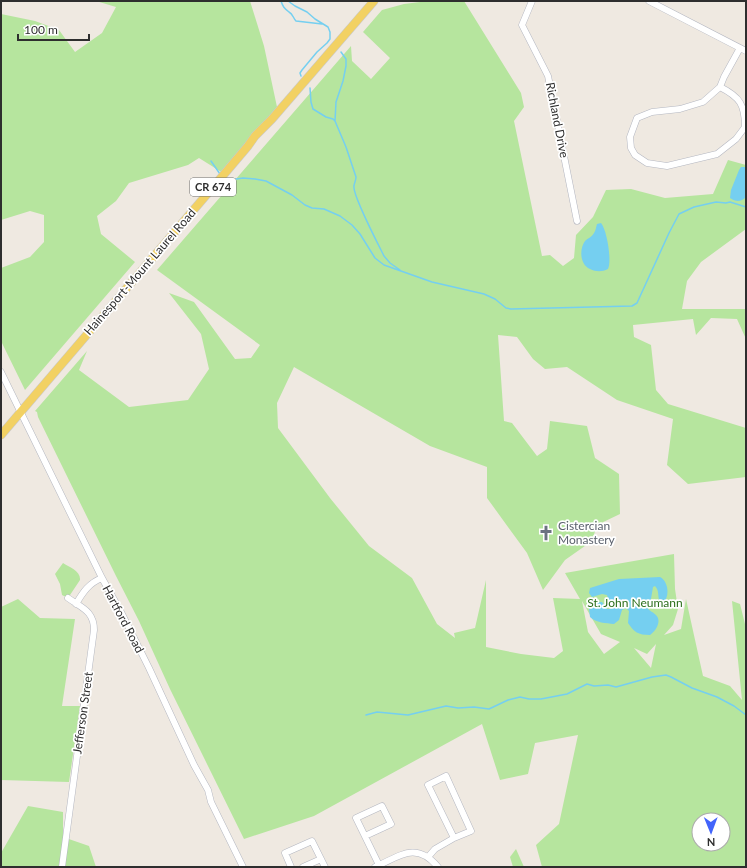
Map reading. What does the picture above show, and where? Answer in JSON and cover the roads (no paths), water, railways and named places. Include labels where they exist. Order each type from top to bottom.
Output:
[{"type":"main road","name":"Hainesport-Mount Laurel Road","points":[[1,434],[234,163],[255,136],[272,119],[374,1]]},
{"type":"street","name":"Richland Drive","points":[[532,1],[522,25],[548,76],[577,221]]},
{"type":"street","points":[[649,1],[746,51]]},
{"type":"street","points":[[720,87],[734,95],[741,102],[745,127],[736,139],[717,154],[667,166],[647,163],[635,155],[631,148],[630,137],[637,118],[652,112],[680,109],[703,102],[720,87],[740,48]]},
{"type":"street","name":"Hartford Road","points":[[1,372],[102,578],[149,668],[194,765],[208,790],[211,802],[243,867]]},
{"type":"street","points":[[76,604],[87,588],[102,578]]},
{"type":"street","name":"Jefferson Street","points":[[62,867],[94,630],[91,615],[68,598]]},
{"type":"street","points":[[428,857],[435,849],[470,831],[446,776],[428,785],[454,838]]},
{"type":"street","points":[[365,836],[391,824],[382,806],[356,818],[377,866],[399,856],[409,853],[420,853],[428,857],[438,867]]},
{"type":"street","points":[[291,867],[285,853],[312,841],[325,867]]},
{"type":"street","points":[[303,867],[321,859]]},
{"type":"water","points":[[741,167],[746,167],[746,197],[740,201],[736,201],[730,198],[731,190]]},
{"type":"water","points":[[601,223],[607,239],[609,265],[608,269],[597,271],[590,269],[584,264],[581,252],[585,241],[593,234],[597,224]]},
{"type":"water","points":[[660,577],[665,582],[667,596],[664,602],[660,602],[657,590],[655,586],[653,587],[651,599],[646,605],[649,610],[658,617],[658,623],[650,635],[639,634],[632,629],[628,623],[629,611],[626,608],[622,610],[619,620],[614,624],[598,622],[590,617],[589,609],[591,603],[602,602],[607,609],[610,609],[611,607],[607,595],[602,594],[592,597],[589,593],[590,588],[619,579]]},
{"type":"waterway","points":[[281,1],[296,21],[322,24]]},
{"type":"waterway","points":[[288,1],[328,27],[330,32],[330,39],[302,70],[300,73],[301,76]]},
{"type":"waterway","points":[[341,52],[346,59],[346,66],[336,102],[335,121],[356,177],[354,185],[361,209],[384,256],[390,263],[400,270]]},
{"type":"waterway","points":[[310,88],[313,109],[335,121]]},
{"type":"waterway","points":[[211,161],[220,174]]},
{"type":"waterway","points":[[230,180],[243,178],[266,181],[292,195],[305,205],[312,208],[324,209],[340,216],[352,225],[360,234],[375,258],[384,265],[432,282],[484,294],[495,299],[506,308],[511,309],[632,306],[637,303],[679,214],[694,207],[716,202],[730,202],[746,207]]},
{"type":"waterway","points":[[366,715],[377,712],[408,715],[446,706],[489,709],[508,700],[520,697],[541,699],[567,694],[587,684],[594,686],[608,685],[616,687],[652,677],[666,675],[692,688],[717,697],[734,706],[746,715]]},
{"type":"place","name":"Cistercian Monastery","points":[[546,533]]},
{"type":"park label","name":"St. John Neumann","points":[[635,603]]}]
